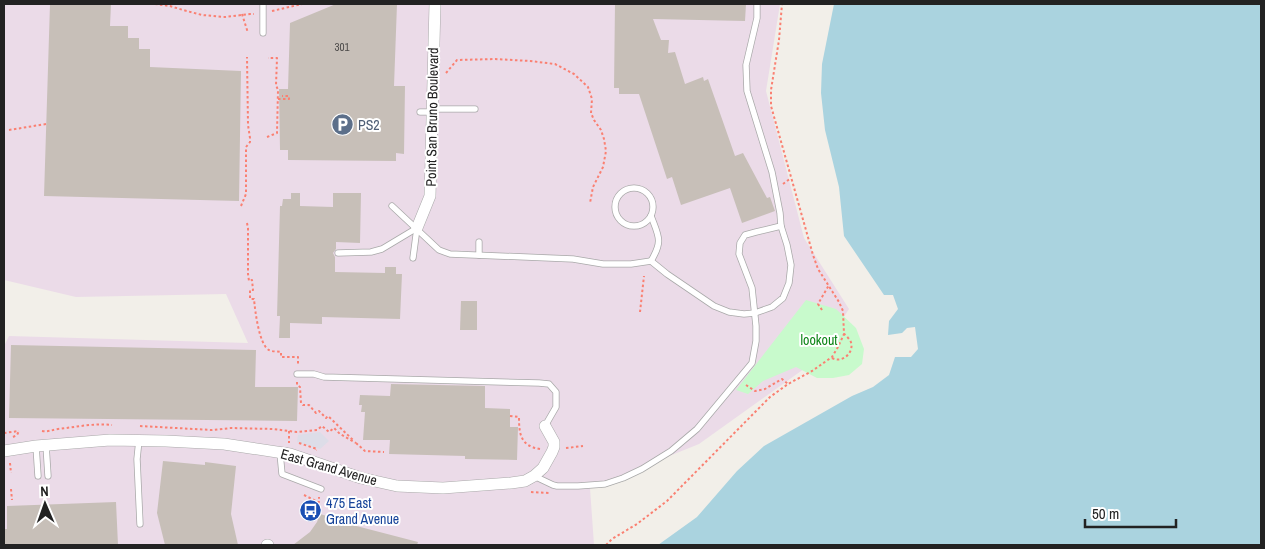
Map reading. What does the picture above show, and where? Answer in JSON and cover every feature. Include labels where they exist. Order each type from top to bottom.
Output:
[{"type":"street","name":"Point San Bruno Boulevard","points":[[417,228],[430,196],[435,4]]},
{"type":"street","points":[[534,476],[543,468],[554,447],[554,442],[546,426]]},
{"type":"street","name":"East Grand Avenue","points":[[7,455],[8,450],[41,445],[110,440],[192,442],[285,450],[361,478],[397,486],[443,488],[511,483],[525,481],[534,476]]},
{"type":"lane","points":[[263,4],[263,34]]},
{"type":"lane","points":[[392,206],[439,250],[450,254],[573,259],[603,264],[631,264],[651,261],[714,306],[729,312],[755,313],[772,307],[783,298],[790,283],[791,265],[781,226],[772,172],[747,91],[746,65],[757,18],[757,4]]},
{"type":"lane","points":[[420,112],[475,109]]},
{"type":"lane","points":[[651,216],[643,224],[638,225],[627,224],[622,221],[618,217],[615,207],[618,196],[622,192],[633,188],[645,190],[649,194],[654,205],[651,216],[659,238],[656,252],[651,261]]},
{"type":"lane","points":[[534,476],[557,486],[605,484],[624,478],[642,469],[671,451],[696,429],[752,363],[756,341],[755,313],[752,288],[739,254],[740,243],[745,236],[781,226]]},
{"type":"lane","points":[[338,253],[371,252],[382,249],[417,228]]},
{"type":"lane","points":[[413,258],[417,228]]},
{"type":"lane","points":[[479,242],[479,256]]},
{"type":"lane","points":[[297,377],[314,374],[324,377],[539,382],[549,384],[556,392],[556,406],[546,426]]},
{"type":"lane","points":[[139,440],[137,459],[140,524]]},
{"type":"lane","points":[[41,445],[48,476]]},
{"type":"lane","points":[[38,476],[41,445]]},
{"type":"lane","points":[[285,450],[282,474],[321,489]]},
{"type":"path","points":[[155,4],[202,15],[226,17],[254,14]]},
{"type":"path","points":[[270,12],[302,4]]},
{"type":"path","points":[[606,545],[668,501],[770,398],[788,384],[832,357],[844,334],[842,311],[839,302],[818,269],[813,255],[771,106],[771,90],[779,40],[782,4]]},
{"type":"path","points":[[242,14],[248,33]]},
{"type":"path","points":[[241,206],[246,194],[246,147],[250,142],[247,57]]},
{"type":"path","points":[[267,137],[277,133],[278,99],[276,85],[277,58],[268,58]]},
{"type":"path","points":[[433,72],[446,73],[457,60],[495,59],[555,64],[574,74],[588,87],[592,99],[591,112],[601,130],[606,151],[603,167],[593,187],[590,203]]},
{"type":"path","points":[[278,99],[290,99],[290,96],[282,96]]},
{"type":"path","points":[[9,130],[46,124]]},
{"type":"path","points":[[247,223],[248,274],[249,281],[252,280],[253,290],[250,290],[250,299],[254,299],[263,345],[270,351],[281,352],[281,357],[298,357],[298,364]]},
{"type":"path","points":[[640,312],[644,276]]},
{"type":"path","points":[[822,310],[818,304],[829,285]]},
{"type":"path","points":[[832,357],[836,360],[844,359],[848,356],[851,345],[849,339],[844,334]]},
{"type":"path","points":[[297,377],[297,385],[300,387],[301,403],[303,405],[309,405],[316,413],[319,411],[326,418],[328,416],[365,451],[384,452]]},
{"type":"path","points":[[738,380],[755,391],[765,389],[782,379],[788,384]]},
{"type":"path","points":[[510,416],[519,417],[519,433],[525,443],[532,448],[543,450]]},
{"type":"path","points":[[42,430],[46,432],[101,424],[112,425]]},
{"type":"path","points":[[140,426],[212,430],[273,428],[297,432],[313,431],[322,426],[329,432],[334,428],[340,434],[356,443]]},
{"type":"path","points":[[4,433],[19,431],[12,438]]},
{"type":"path","points":[[285,450],[288,431]]},
{"type":"path","points":[[7,455],[10,473]]},
{"type":"path","points":[[11,488],[12,500]]},
{"type":"path","points":[[304,495],[318,502],[319,497]]},
{"type":"shaded area","points":[[4,4],[780,4],[766,91],[804,238],[849,309],[815,361],[699,444],[590,488],[594,545],[4,545],[4,346],[9,336],[248,343],[226,294],[76,297],[4,280]]},
{"type":"shaded area","points":[[320,432],[329,441],[320,449],[297,442],[298,435]]},
{"type":"green space","name":"lookout","points":[[806,300],[836,309],[856,328],[864,349],[862,364],[849,375],[833,378],[817,378],[796,367],[763,381],[748,394],[736,390]]},
{"type":"water","points":[[834,4],[1261,4],[1261,545],[658,545],[697,517],[737,471],[764,446],[852,396],[873,387],[889,375],[895,357],[911,357],[918,349],[915,327],[907,328],[902,333],[888,335],[889,321],[898,309],[893,295],[884,295],[844,236],[839,187],[825,130],[821,93],[822,64]]},
{"type":"building","points":[[50,4],[111,4],[110,26],[128,26],[128,38],[139,38],[139,49],[150,49],[150,67],[241,71],[239,201],[44,196]]},
{"type":"building","points":[[336,4],[397,4],[394,86],[405,86],[404,154],[396,153],[396,161],[288,160],[288,150],[280,150],[279,89],[288,89],[290,23]]},
{"type":"building","points":[[615,4],[746,4],[745,21],[653,19],[661,40],[669,40],[668,53],[675,52],[685,84],[703,77],[704,81],[708,79],[735,156],[743,153],[767,198],[770,197],[775,211],[742,223],[730,188],[681,205],[672,177],[667,179],[639,94],[619,94],[619,88],[614,88]]},
{"type":"building","points":[[291,193],[300,193],[300,206],[333,207],[333,193],[361,193],[360,243],[336,242],[336,249],[333,253],[335,257],[335,272],[385,273],[385,267],[396,267],[396,274],[402,274],[400,319],[322,317],[322,324],[290,323],[290,338],[279,338],[280,316],[277,316],[280,206],[282,206],[283,199],[291,199]]},
{"type":"building","points":[[461,301],[477,301],[477,330],[460,330]]},
{"type":"building","points":[[11,345],[256,350],[255,387],[298,387],[297,421],[9,418]]},
{"type":"building","points":[[391,384],[485,386],[485,408],[510,409],[510,427],[518,427],[517,460],[465,459],[465,456],[389,454],[390,440],[363,440],[365,412],[361,412],[362,405],[359,405],[360,395],[390,396]]},
{"type":"building","points":[[163,461],[205,465],[205,462],[236,466],[231,514],[238,545],[165,545],[157,513]]},
{"type":"building","points":[[116,502],[118,545],[4,545],[4,529],[7,529],[7,506]]},
{"type":"building","points":[[320,514],[341,520],[341,522],[418,542],[417,545],[293,545],[310,532]]},
{"type":"place","name":"PS2","points":[[342,125]]},
{"type":"place","name":"475 East Grand Avenue","points":[[310,511]]}]
